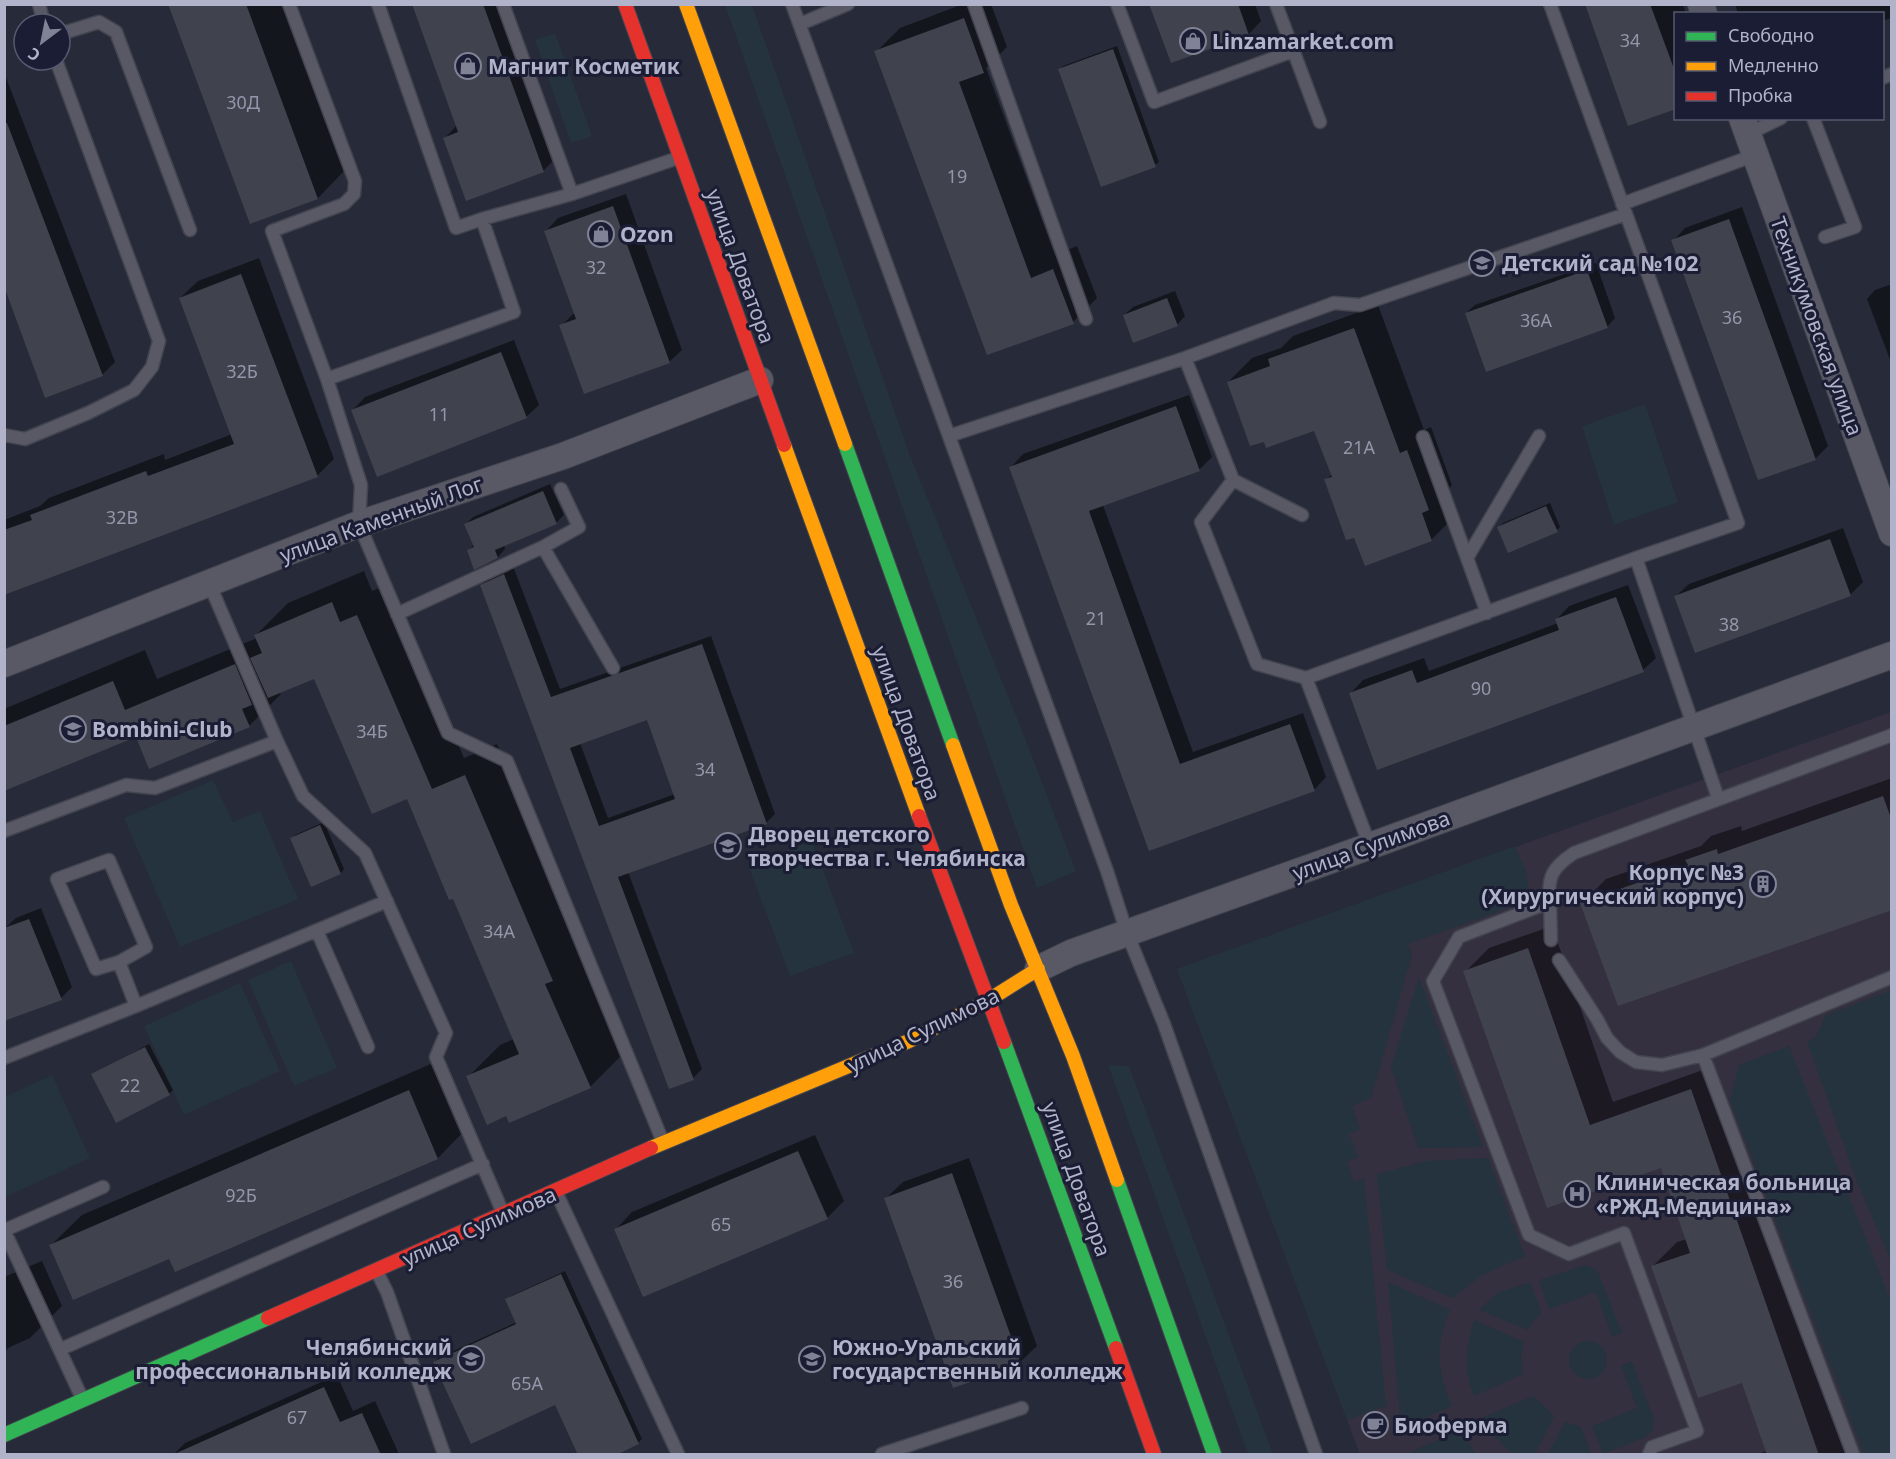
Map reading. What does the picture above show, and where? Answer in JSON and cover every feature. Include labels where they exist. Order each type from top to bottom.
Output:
[{"type":"main road","name":"улица Доватора","points":[[625,4],[759,380],[987,1001],[1017,1074],[1154,1455]]},
{"type":"main road","name":"улица Доватора","points":[[686,4],[1011,905],[1073,1056],[1214,1455]]},
{"type":"main road","name":"улица Сулимова","points":[[4,1435],[663,1143],[909,1041],[987,1001],[1038,969]]},
{"type":"street","name":"Техникумовская улица","points":[[1748,136],[1892,533]]},
{"type":"street","name":"улица Каменный Лог","points":[[4,664],[359,524],[563,456],[759,380]]},
{"type":"street","name":"улица Сулимова","points":[[1038,969],[1126,933],[1892,655]]},
{"type":"lane","points":[[289,4],[355,181],[354,194],[344,204],[272,231],[327,379],[361,485],[359,524],[448,733],[507,761],[663,1143]]},
{"type":"lane","points":[[378,4],[456,228],[572,194],[680,157]]},
{"type":"lane","points":[[503,4],[572,194]]},
{"type":"lane","points":[[792,4],[1107,871],[1126,933],[1164,1024],[1316,1455]]},
{"type":"lane","points":[[800,24],[848,4]]},
{"type":"lane","points":[[974,4],[1086,319]]},
{"type":"lane","points":[[1117,4],[1154,102],[1293,51]]},
{"type":"lane","points":[[1276,4],[1320,122]]},
{"type":"lane","points":[[1233,480],[1201,522],[1257,664],[1306,678],[1738,523],[1550,4]]},
{"type":"lane","points":[[72,30],[99,21],[116,32],[190,230]]},
{"type":"lane","points":[[4,435],[25,439],[88,413],[134,390],[152,367],[159,341],[60,72]]},
{"type":"lane","points":[[949,436],[1185,358],[1334,303],[1360,305],[1624,209],[1777,120]]},
{"type":"lane","points":[[1814,120],[1855,227],[1825,237]]},
{"type":"lane","points":[[327,379],[514,312],[482,219]]},
{"type":"lane","points":[[1185,358],[1233,480],[1302,515]]},
{"type":"lane","points":[[1467,558],[1539,436]]},
{"type":"lane","points":[[1423,437],[1487,613]]},
{"type":"lane","points":[[397,614],[543,547],[579,527],[561,489]]},
{"type":"lane","points":[[543,547],[613,668]]},
{"type":"lane","points":[[1636,558],[1718,798]]},
{"type":"lane","points":[[209,583],[303,796],[365,853],[446,1033],[436,1057],[504,1215]]},
{"type":"lane","points":[[1306,678],[1370,846]]},
{"type":"lane","points":[[1551,940],[1548,884],[1558,863],[1574,853],[1892,735]]},
{"type":"lane","points":[[4,831],[126,785],[155,788],[277,741]]},
{"type":"lane","points":[[109,860],[146,947],[118,962],[96,969],[57,879],[109,860]]},
{"type":"lane","points":[[4,1058],[136,1006],[387,901]]},
{"type":"lane","points":[[1550,902],[1459,937],[1433,981],[1529,1236],[1569,1254],[1624,1233],[1696,1431],[1653,1447],[1648,1455]]},
{"type":"lane","points":[[317,931],[368,1047]]},
{"type":"lane","points":[[1559,960],[1598,1019],[1607,1038],[1620,1052],[1636,1062],[1662,1065],[1703,1055],[1892,977]]},
{"type":"lane","points":[[118,962],[136,1006]]},
{"type":"lane","points":[[1703,1055],[1853,1455]]},
{"type":"lane","points":[[61,1349],[483,1164]]},
{"type":"lane","points":[[83,1400],[5,1230],[103,1187]]},
{"type":"lane","points":[[555,1192],[678,1455]]},
{"type":"lane","points":[[377,1271],[387,1292],[444,1455]]},
{"type":"lane","points":[[882,1455],[1022,1407]]},
{"type":"shaded area","points":[[725,5],[752,5],[909,453],[1021,728],[1076,871],[1037,888]]},
{"type":"shaded area","points":[[555,33],[592,136],[571,143],[535,40]]},
{"type":"shaded area","points":[[1645,404],[1678,502],[1614,525],[1582,426]]},
{"type":"shaded area","name":"Клиническая больница «РЖД-Медицина»","points":[[1891,712],[1891,1454],[1360,1454],[1177,969]]},
{"type":"shaded area","points":[[213,780],[233,822],[260,811],[298,899],[180,947],[124,818]]},
{"type":"shaded area","points":[[812,841],[854,953],[790,976],[748,865]]},
{"type":"shaded area","points":[[1515,846],[1528,882],[1519,904],[1408,944],[1412,955],[1371,1098],[1352,1106],[1360,1129],[1349,1134],[1358,1157],[1347,1162],[1354,1182],[1364,1178],[1386,1406],[1347,1420],[1177,969]]},
{"type":"shaded area","points":[[291,961],[337,1068],[294,1086],[248,980]]},
{"type":"shaded area","points":[[1419,977],[1483,1147],[1418,1148],[1391,1067]]},
{"type":"shaded area","points":[[240,983],[280,1071],[184,1115],[144,1026]]},
{"type":"shaded area","points":[[1891,990],[1891,1261],[1856,1179],[1807,1041],[1816,1037],[1825,1016]]},
{"type":"shaded area","points":[[1789,1046],[1891,1301],[1891,1454],[1864,1454],[1730,1100],[1739,1065]]},
{"type":"shaded area","points":[[1108,1065],[1129,1066],[1273,1454],[1248,1454]]},
{"type":"shaded area","points":[[52,1075],[90,1158],[5,1197],[5,1097]]},
{"type":"shaded area","points":[[1488,1158],[1525,1256],[1482,1275],[1453,1298],[1387,1270],[1377,1174],[1426,1161]]},
{"type":"shaded area","points":[[1585,1265],[1594,1268],[1599,1274],[1622,1333],[1612,1337],[1596,1292],[1549,1309],[1539,1280]]},
{"type":"shaded area","points":[[1388,1282],[1450,1310],[1442,1335],[1440,1358],[1443,1381],[1452,1406],[1401,1428]]},
{"type":"shaded area","points":[[1530,1282],[1542,1313],[1528,1330],[1479,1310],[1497,1293]]},
{"type":"shaded area","points":[[1474,1320],[1524,1342],[1521,1357],[1523,1374],[1474,1396],[1468,1377],[1467,1358]]},
{"type":"shaded area","points":[[1588,1341],[1602,1346],[1607,1360],[1602,1374],[1588,1379],[1574,1374],[1569,1360],[1574,1346]]},
{"type":"shaded area","points":[[1632,1361],[1654,1419],[1653,1430],[1646,1437],[1603,1454],[1592,1426],[1637,1408],[1621,1366]]},
{"type":"shaded area","points":[[1533,1396],[1554,1416],[1535,1454],[1512,1454],[1492,1434],[1483,1417]]},
{"type":"shaded area","points":[[1565,1422],[1581,1427],[1591,1454],[1548,1454]]},
{"type":"shaded area","points":[[1461,1430],[1476,1454],[1408,1453]]},
{"type":"building","points":[[168,4],[246,4],[318,199],[250,224]]},
{"type":"building","points":[[412,4],[483,4],[544,172],[466,201],[443,138],[458,132]]},
{"type":"building","points":[[1149,4],[1238,4],[1249,35],[1171,63]]},
{"type":"building","points":[[1585,4],[1650,4],[1674,69],[1674,110],[1628,126]]},
{"type":"building","points":[[964,18],[984,73],[959,82],[1031,278],[1053,269],[1074,324],[987,355],[874,51]]},
{"type":"building","points":[[1113,49],[1156,167],[1101,187],[1058,69]]},
{"type":"building","points":[[4,123],[7,123],[103,376],[45,398],[4,286]]},
{"type":"building","points":[[613,206],[670,363],[584,394],[559,325],[576,319],[544,231]]},
{"type":"building","points":[[1729,219],[1816,460],[1758,480],[1671,240]]},
{"type":"building","points":[[1587,270],[1608,328],[1486,372],[1465,313]]},
{"type":"building","points":[[241,274],[318,477],[4,595],[4,530],[32,520],[30,515],[146,471],[148,476],[234,444],[179,298]]},
{"type":"building","points":[[1167,298],[1178,326],[1133,343],[1123,315]]},
{"type":"building","points":[[1354,328],[1400,453],[1407,450],[1429,510],[1422,513],[1432,541],[1365,566],[1354,538],[1346,540],[1324,479],[1332,477],[1314,431],[1266,448],[1264,442],[1250,446],[1227,382],[1270,366],[1268,359]]},
{"type":"building","points":[[501,352],[527,418],[377,477],[351,410]]},
{"type":"building","points":[[1176,406],[1200,471],[1089,511],[1180,764],[1290,724],[1315,791],[1149,851],[1009,467]]},
{"type":"building","points":[[543,491],[557,524],[495,550],[498,558],[474,570],[467,550],[474,547],[464,524]]},
{"type":"building","points":[[1546,506],[1558,532],[1508,553],[1497,527]]},
{"type":"building","points":[[1830,539],[1851,596],[1695,653],[1674,596]]},
{"type":"building","points":[[504,574],[551,697],[702,644],[767,824],[618,877],[694,1080],[669,1089],[480,585]],"holes":[[[647,720],[675,799],[599,826],[570,748]]]},
{"type":"building","points":[[1616,597],[1644,672],[1377,770],[1349,693],[1412,670],[1417,683],[1559,630],[1555,619]]},
{"type":"building","points":[[332,602],[340,622],[357,615],[432,789],[465,775],[553,981],[545,984],[591,1088],[509,1123],[506,1116],[487,1125],[466,1076],[519,1054],[453,899],[449,900],[407,799],[372,814],[314,679],[268,698],[250,658],[262,653],[254,635]]},
{"type":"building","points":[[235,664],[252,705],[242,709],[250,727],[149,769],[136,737],[4,791],[4,726],[113,681],[125,710]]},
{"type":"building","name":"Корпус №3 (Хирургический корпус)","points":[[1883,796],[1892,821],[1892,910],[1618,1006],[1580,903],[1688,865],[1685,860],[1717,849],[1718,854]]},
{"type":"building","points":[[320,825],[341,874],[311,887],[290,838]]},
{"type":"building","points":[[29,919],[62,1000],[4,1021],[4,928]]},
{"type":"building","points":[[1528,948],[1590,1125],[1691,1089],[1819,1455],[1767,1455],[1742,1383],[1698,1398],[1651,1266],[1690,1253],[1661,1168],[1547,1208],[1463,971]]},
{"type":"building","points":[[145,1047],[170,1095],[116,1123],[91,1074]]},
{"type":"building","points":[[409,1090],[438,1159],[175,1272],[169,1259],[73,1300],[49,1245]]},
{"type":"building","points":[[798,1151],[828,1219],[643,1297],[614,1229]]},
{"type":"building","points":[[952,1173],[1021,1364],[953,1388],[884,1198]]},
{"type":"building","points":[[561,1274],[639,1444],[616,1455],[578,1455],[555,1405],[471,1444],[433,1362],[516,1324],[505,1299]]},
{"type":"building","points":[[324,1387],[340,1422],[362,1413],[381,1455],[172,1455]]},
{"type":"traffic: fast","points":[[845,444],[953,745]]},
{"type":"traffic: fast","points":[[1004,1042],[1116,1348]]},
{"type":"traffic: fast","points":[[1117,1180],[1214,1454]]},
{"type":"traffic: fast","points":[[4,1435],[268,1318]]},
{"type":"traffic: slow","points":[[686,4],[845,444]]},
{"type":"traffic: slow","points":[[784,445],[919,816]]},
{"type":"traffic: slow","points":[[953,745],[1011,905],[1073,1056],[1117,1180]]},
{"type":"traffic: slow","points":[[987,1001],[1038,969]]},
{"type":"traffic: slow","points":[[651,1148],[909,1041],[987,1001]]},
{"type":"traffic: jam","points":[[625,4],[784,445]]},
{"type":"traffic: jam","points":[[919,816],[1004,1042]]},
{"type":"traffic: jam","points":[[268,1318],[651,1148]]},
{"type":"traffic: jam","points":[[1116,1348],[1154,1454]]},
{"type":"place","name":"Linzamarket.com","points":[[1193,41]]},
{"type":"place","name":"Магнит Косметик","points":[[468,66]]},
{"type":"place","name":"Ozon","points":[[601,234]]},
{"type":"place","name":"Детский сад №102","points":[[1482,263]]},
{"type":"place","name":"Bombini-Club","points":[[73,729]]},
{"type":"place","name":"Дворец детского творчества г. Челябинска","points":[[728,846]]},
{"type":"place","name":"Корпус №3 (Хирургический корпус)","points":[[1763,884]]},
{"type":"place","name":"Клиническая больница «РЖД-Медицина»","points":[[1577,1194]]},
{"type":"place","name":"Челябинский профессиональный колледж","points":[[471,1359]]},
{"type":"place","name":"Южно-Уральский государственный колледж","points":[[812,1359]]},
{"type":"place","name":"Биоферма","points":[[1375,1425]]}]
